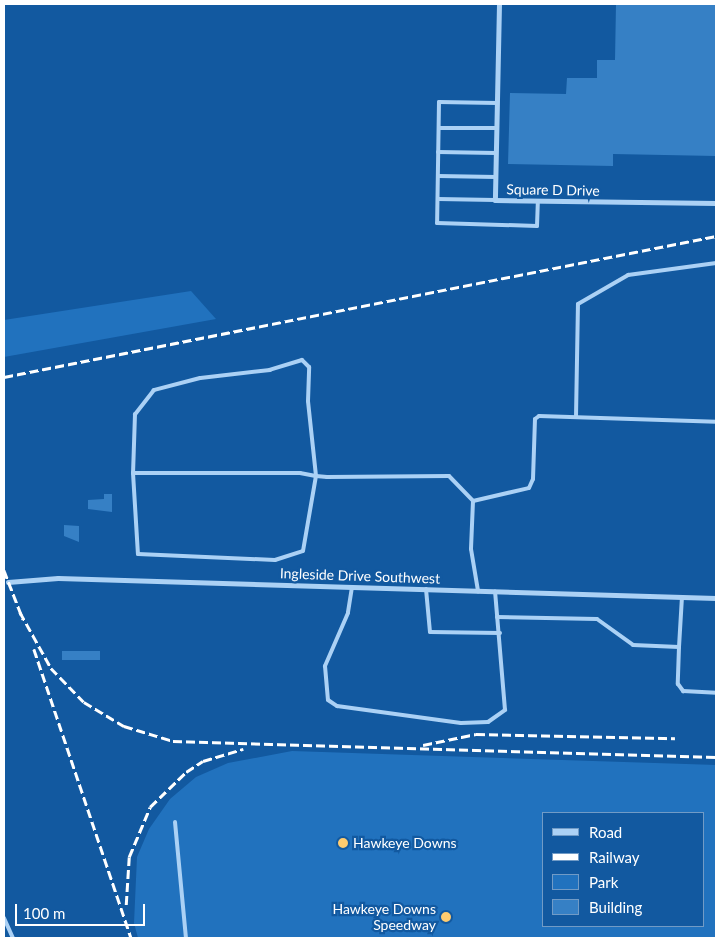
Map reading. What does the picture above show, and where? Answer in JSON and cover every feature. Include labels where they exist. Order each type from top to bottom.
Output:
[{"type":"street","name":"Square D Drive","points":[[499,4],[495,200],[716,203]]},
{"type":"street","name":"Ingleside Drive Southwest","points":[[6,583],[58,578],[716,598]]},
{"type":"lane","points":[[497,103],[439,102],[438,223],[538,226],[538,201]]},
{"type":"lane","points":[[439,128],[497,128]]},
{"type":"lane","points":[[438,152],[496,153]]},
{"type":"lane","points":[[438,176],[496,177]]},
{"type":"lane","points":[[438,199],[495,200]]},
{"type":"lane","points":[[576,416],[578,304],[628,276],[716,263]]},
{"type":"lane","points":[[302,360],[310,367],[308,402],[316,476],[307,545],[296,555],[275,560],[138,554],[133,473],[135,414],[154,390],[200,378],[270,370],[302,360]]},
{"type":"lane","points":[[473,501],[529,488],[533,479],[535,418],[576,416],[716,422]]},
{"type":"lane","points":[[133,473],[450,476],[473,501],[470,549],[478,591]]},
{"type":"lane","points":[[352,587],[348,614],[326,666],[325,692],[337,706],[450,722],[488,722],[500,717],[505,710],[495,591]]},
{"type":"lane","points":[[426,589],[430,632],[500,633]]},
{"type":"lane","points":[[682,597],[678,684],[683,691],[716,693]]},
{"type":"lane","points":[[498,617],[597,619],[633,645],[679,648]]},
{"type":"lane","points":[[175,822],[186,938]]},
{"type":"lane","points":[[4,918],[13,938]]},
{"type":"green space","points":[[191,291],[216,319],[4,357],[4,320]]},
{"type":"green space","name":"Hawkeye Downs","points":[[292,751],[716,765],[716,938],[138,938],[134,923],[137,857],[149,829],[170,799],[196,777],[228,763]]},
{"type":"building","points":[[616,4],[716,4],[716,156],[613,154],[613,166],[508,164],[510,93],[566,94],[567,78],[597,78],[597,60],[615,60]]},
{"type":"building","points":[[104,494],[112,494],[112,512],[88,509],[88,500],[104,499]]},
{"type":"building","points":[[64,525],[79,526],[79,542],[64,536]]},
{"type":"building","points":[[62,651],[100,651],[100,660],[62,660]]},
{"type":"railway","points":[[4,377],[716,236]]},
{"type":"railway","points":[[4,570],[23,619]]},
{"type":"railway","points":[[20,612],[51,668],[84,702],[124,726],[173,741],[716,757]]},
{"type":"railway","points":[[34,649],[131,938]]},
{"type":"railway","points":[[423,745],[476,734],[675,738]]},
{"type":"railway","points":[[126,905],[129,857],[150,807],[186,772],[203,761],[243,749]]},
{"type":"place","name":"Hawkeye Downs","points":[[343,843]]},
{"type":"place","name":"Hawkeye Downs Speedway","points":[[446,917]]}]
